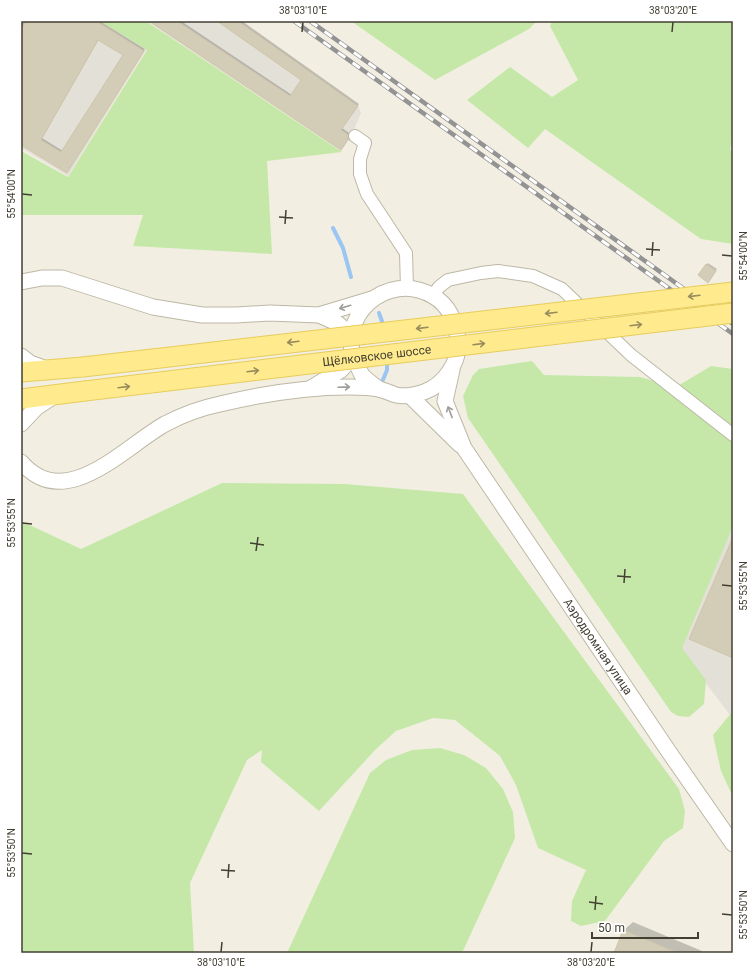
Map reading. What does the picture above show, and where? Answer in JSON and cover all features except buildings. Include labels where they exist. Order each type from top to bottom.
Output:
[{"type":"main road","name":"Щёлковское шоссе","points":[[21,372],[83,367],[733,292]]},
{"type":"main road","name":"Щёлковское шоссе","points":[[21,399],[733,313]]},
{"type":"street","points":[[355,136],[365,143],[360,159],[360,174],[367,194],[406,253],[407,288]]},
{"type":"street","points":[[433,296],[439,287],[448,280],[498,271],[533,276],[562,289],[631,355],[733,435]]},
{"type":"street","points":[[21,291],[42,278]]},
{"type":"street","points":[[21,282],[42,278],[62,278],[153,307],[202,315],[270,313],[319,315],[372,299],[391,290],[407,288],[433,296],[448,309],[457,328],[459,348],[445,401],[464,448]]},
{"type":"street","points":[[372,299],[358,315],[351,335],[353,356],[362,375],[379,389]]},
{"type":"street","points":[[319,315],[337,323],[351,335]]},
{"type":"street","points":[[21,356],[30,363],[48,370]]},
{"type":"street","points":[[310,389],[341,370],[353,356]]},
{"type":"street","points":[[21,462],[28,470],[46,480],[64,482],[85,477],[166,424],[192,412],[218,404],[266,394],[310,389],[350,387],[379,389],[397,395],[410,396],[426,391],[440,382],[453,367]]},
{"type":"street","points":[[21,424],[36,408],[54,396]]},
{"type":"street","points":[[410,396],[464,448]]},
{"type":"street","name":"Аэродромная улица","points":[[464,448],[669,752],[733,844]]},
{"type":"shaded area","points":[[21,21],[98,21],[146,50],[68,176],[21,148]]},
{"type":"shaded area","points":[[147,21],[240,21],[358,105],[361,113],[351,137],[341,151]]},
{"type":"shaded area","points":[[733,521],[733,719],[680,649]]},
{"type":"green space","points":[[100,21],[146,21],[342,152],[267,161],[272,254],[133,246],[143,215],[21,215],[21,151],[68,177],[147,50]]},
{"type":"green space","points":[[351,21],[537,21],[529,29],[435,80]]},
{"type":"green space","points":[[552,21],[733,21],[733,131],[730,150],[733,150],[733,244],[701,239],[545,129],[528,148],[467,100],[510,67],[552,97],[578,80],[550,26]]},
{"type":"green space","points":[[532,361],[544,375],[640,377],[676,387],[711,366],[733,369],[733,526],[682,648],[706,680],[704,704],[689,717],[678,716],[671,712],[468,418],[463,396],[473,375],[479,369]]},
{"type":"green space","points":[[222,483],[345,484],[463,494],[679,789],[685,811],[683,828],[664,841],[605,921],[581,926],[571,921],[572,901],[586,870],[538,848],[516,785],[500,756],[455,720],[433,718],[396,731],[376,749],[319,811],[261,762],[262,750],[247,760],[190,883],[194,952],[209,953],[21,953],[21,521],[81,549]]},
{"type":"green space","points":[[733,711],[733,797],[721,771],[713,735]]},
{"type":"green space","points":[[440,748],[464,755],[486,768],[503,789],[513,812],[515,838],[462,953],[287,953],[370,773],[386,760],[412,750]]},
{"type":"waterway","points":[[333,228],[343,248],[351,277]]},
{"type":"waterway","points":[[379,313],[384,327]]},
{"type":"waterway","points":[[382,382],[387,370],[387,360]]},
{"type":"railway","points":[[294,21],[733,334]]},
{"type":"railway","points":[[310,21],[733,324]]}]
